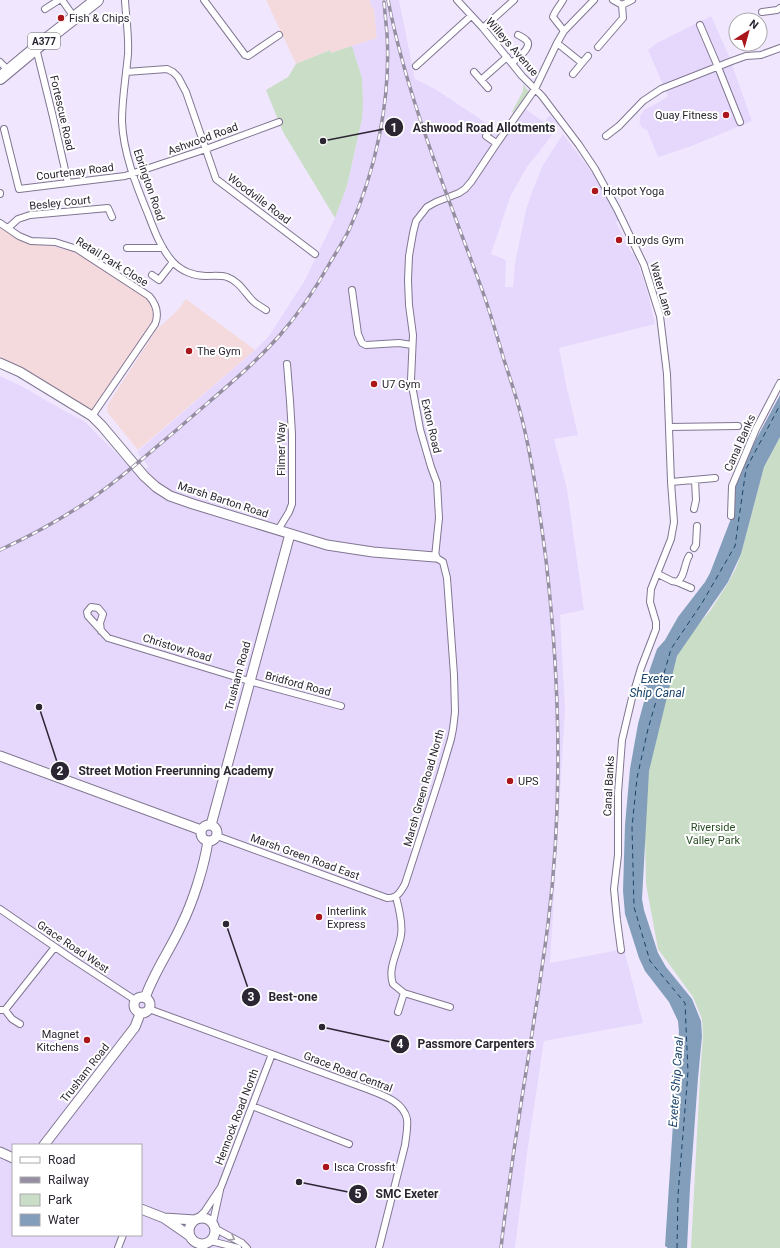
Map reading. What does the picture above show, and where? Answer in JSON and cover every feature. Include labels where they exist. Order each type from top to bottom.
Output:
[{"type":"highway","name":"A377","points":[[3,70],[36,48],[97,0]]},
{"type":"street","points":[[45,9],[59,0]]},
{"type":"street","points":[[62,0],[74,17]]},
{"type":"street","name":"Ebrington Road","points":[[124,0],[128,33],[122,122],[127,156],[146,211],[163,248],[173,262],[180,268],[196,275],[216,275],[230,279],[240,286],[254,302],[266,310]]},
{"type":"street","points":[[204,0],[245,55],[248,56],[279,35]]},
{"type":"street","name":"Willeys Avenue","points":[[457,0],[483,28],[522,76],[536,89]]},
{"type":"street","points":[[483,28],[514,0]]},
{"type":"street","points":[[563,0],[553,17],[564,31]]},
{"type":"street","points":[[489,131],[486,136],[496,144],[536,89],[564,31],[594,0]]},
{"type":"street","points":[[613,0],[622,5]]},
{"type":"street","points":[[622,5],[632,0]]},
{"type":"street","points":[[598,47],[623,18],[622,5]]},
{"type":"street","points":[[762,12],[777,10],[780,8]]},
{"type":"street","points":[[416,66],[471,16]]},
{"type":"street","points":[[700,25],[740,122]]},
{"type":"street","points":[[512,63],[526,50],[528,45],[527,40],[518,35]]},
{"type":"street","points":[[557,43],[582,63]]},
{"type":"street","name":"Fortescue Road","points":[[36,48],[52,110],[68,183]]},
{"type":"street","points":[[606,136],[619,126],[643,102],[655,93],[670,85],[746,56],[761,55],[780,48]]},
{"type":"street","points":[[573,74],[588,56]]},
{"type":"street","points":[[481,80],[506,57]]},
{"type":"street","name":"Woodville Road","points":[[126,72],[168,69],[173,72],[178,77],[186,92],[216,179],[315,254]]},
{"type":"street","points":[[474,72],[488,88]]},
{"type":"street","name":"Water Lane","points":[[536,89],[579,145],[595,169],[617,209],[644,265],[660,316],[668,374],[671,482],[674,522],[671,539],[651,589],[650,602],[656,622],[656,629]]},
{"type":"street","name":"Ashwood Road","points":[[133,174],[279,122]]},
{"type":"street","name":"Courtenay Road","points":[[4,129],[19,189],[133,174]]},
{"type":"street","name":"Exton Road","points":[[435,557],[439,518],[438,488],[424,446],[411,380],[412,329],[408,280],[413,232],[416,221],[427,207],[465,189],[496,144]]},
{"type":"street","name":"Besley Court","points":[[8,228],[18,219],[30,215],[108,208],[112,217]]},
{"type":"street","name":"Retail Park Close","points":[[0,223],[19,236],[31,240],[55,242],[77,249],[149,296],[156,307],[157,315],[155,324],[92,416]]},
{"type":"street","points":[[127,248],[163,248]]},
{"type":"street","points":[[152,275],[159,280],[173,262]]},
{"type":"street","points":[[352,290],[358,334],[362,343],[366,345],[399,342],[412,345]]},
{"type":"street","name":"Marsh Barton Road","points":[[0,363],[20,372],[92,416],[144,476],[170,496],[327,545],[373,552],[435,557]]},
{"type":"street","name":"Filmer Way","points":[[278,530],[290,512],[292,504],[292,434],[286,364]]},
{"type":"street","name":"Canal Banks","points":[[731,516],[732,486],[756,428],[780,383]]},
{"type":"street","points":[[669,426],[738,426]]},
{"type":"street","points":[[671,482],[715,478]]},
{"type":"street","points":[[694,509],[696,500],[695,480]]},
{"type":"street","points":[[694,548],[696,545],[697,526]]},
{"type":"street","name":"Trusham Road","points":[[211,825],[290,534]]},
{"type":"street","points":[[677,582],[682,577],[688,556]]},
{"type":"street","name":"Marsh Green Road North","points":[[396,897],[402,891],[417,849],[442,769],[453,729],[455,712],[454,675],[447,578],[443,562],[435,557]]},
{"type":"street","points":[[658,574],[692,588]]},
{"type":"street","name":"Canal Banks","points":[[621,950],[614,889],[618,855],[618,793],[622,740],[641,668],[656,629]]},
{"type":"street","name":"Christow Road","points":[[101,631],[108,638],[249,681]]},
{"type":"street","name":"Bridford Road","points":[[249,681],[341,706]]},
{"type":"street","points":[[0,756],[201,830]]},
{"type":"street","points":[[206,825],[211,825],[216,829],[217,836],[208,841],[202,837],[201,830],[206,825]]},
{"type":"street","name":"Marsh Green Road East","points":[[217,836],[387,898],[396,897]]},
{"type":"street","points":[[145,998],[153,978],[182,925],[206,855],[208,841]]},
{"type":"street","points":[[396,897],[402,933],[393,966],[391,978],[393,984],[404,993],[450,1007]]},
{"type":"street","name":"Grace Road West","points":[[0,909],[136,1000]]},
{"type":"street","points":[[20,1024],[2,1010],[55,947]]},
{"type":"street","points":[[398,1012],[404,993]]},
{"type":"street","points":[[139,998],[145,998],[149,1002],[150,1004],[147,1012],[140,1014],[134,1009],[136,1000],[139,998]]},
{"type":"street","name":"Grace Road Central","points":[[149,1009],[382,1095],[398,1104],[407,1118],[407,1131],[405,1145],[379,1248]]},
{"type":"street","name":"Trusham Road","points":[[45,1144],[135,1027],[140,1014]]},
{"type":"street","name":"Hennock Road North","points":[[214,1226],[221,1187],[272,1054]]},
{"type":"street","points":[[252,1106],[349,1144]]},
{"type":"street","points":[[0,1152],[12,1158]]},
{"type":"street","name":"Hennock Road North","points":[[197,1219],[205,1211],[221,1187]]},
{"type":"street","points":[[142,1209],[164,1218],[191,1241],[238,1248]]},
{"type":"street","points":[[164,1218],[208,1218],[214,1226],[248,1248]]},
{"type":"street","points":[[191,1241],[189,1229],[190,1225],[197,1219]]},
{"type":"street","points":[[208,1244],[215,1235],[214,1226]]},
{"type":"street","points":[[118,1248],[123,1236]]},
{"type":"shaded area","points":[[266,0],[370,0],[374,9],[377,38],[331,53],[329,50],[296,64]]},
{"type":"shaded area","points":[[370,0],[399,0],[415,79],[435,89],[506,136],[525,109],[544,122],[550,115],[558,125],[550,138],[527,167],[510,197],[491,254],[506,260],[505,287],[513,287],[515,263],[526,210],[532,192],[543,165],[563,134],[594,175],[619,220],[616,222],[631,252],[635,255],[647,290],[655,324],[559,348],[578,435],[554,439],[567,489],[584,610],[560,615],[565,709],[550,963],[624,949],[643,1023],[544,1041],[527,1153],[515,1248],[0,1248],[0,376],[84,421],[136,473],[149,467],[137,452],[255,350],[269,336],[305,280],[335,218],[347,186],[362,119],[363,104],[362,78],[352,46],[377,38],[374,9]],"holes":[[[453,193],[455,198],[434,208],[433,200]]]},
{"type":"shaded area","points":[[711,16],[729,56],[752,121],[689,147],[658,157],[647,130],[642,128],[639,122],[640,116],[644,110],[668,96],[648,50],[657,43]]},
{"type":"shaded area","points":[[0,224],[29,242],[82,254],[150,301],[155,318],[147,333],[92,413],[0,361]]},
{"type":"shaded area","points":[[186,299],[255,350],[138,450],[107,412],[108,404],[156,330],[177,311]]},
{"type":"green space","points":[[352,46],[362,78],[362,119],[347,186],[335,218],[283,132],[266,90],[288,77],[296,64],[330,50],[331,53]]},
{"type":"green space","points":[[523,84],[529,92],[513,113],[512,112],[523,91]]},
{"type":"green space","name":"Riverside Valley Park","points":[[780,437],[780,1248],[691,1248],[703,1035],[702,1019],[693,997],[658,949],[646,884],[644,782],[653,737],[678,654],[697,626],[710,611],[736,568],[764,467]]},
{"type":"water","name":"Exeter Ship Canal","points":[[780,395],[780,437],[764,467],[741,554],[728,582],[677,656],[649,771],[642,899],[644,910],[658,953],[666,967],[692,999],[701,1021],[702,1036],[690,1188],[687,1248],[668,1248],[665,1246],[679,1032],[678,1021],[669,1002],[645,971],[639,958],[625,914],[623,891],[625,825],[630,769],[638,724],[645,698],[644,686],[657,649],[665,640],[678,617],[705,582],[710,573],[732,516],[732,505],[735,494],[733,485],[748,448],[754,443]]},
{"type":"ferry route","points":[[677,1248],[678,1195],[688,1072],[685,1003],[650,961],[634,907],[632,827],[637,778],[648,729],[671,649],[702,603],[735,546],[746,469],[780,405]]},
{"type":"railway","points":[[388,0],[396,38],[418,114],[485,298],[521,415],[539,505],[551,605],[557,697],[558,742],[558,788],[553,879],[548,924],[511,1167],[501,1248]]},
{"type":"railway","points":[[0,550],[42,529],[72,511],[108,487],[132,468],[219,394],[256,360],[280,335],[308,299],[349,230],[359,207],[374,159],[380,134],[387,84],[388,59],[384,2]]},
{"type":"place","name":"Fish & Chips","points":[[61,18]]},
{"type":"place","name":"Quay Fitness","points":[[726,115]]},
{"type":"place","name":"Ashwood Road Allotments","points":[[323,141]]},
{"type":"place","name":"Hotpot Yoga","points":[[595,191]]},
{"type":"place","name":"Lloyds Gym","points":[[619,240]]},
{"type":"place","name":"The Gym","points":[[189,351]]},
{"type":"place","name":"U7 Gym","points":[[374,384]]},
{"type":"place","name":"Street Motion Freerunning Academy","points":[[39,707]]},
{"type":"place","name":"UPS","points":[[510,781]]},
{"type":"place","name":"Interlink Express","points":[[319,917]]},
{"type":"place","name":"Best-one","points":[[226,924]]},
{"type":"place","name":"Passmore Carpenters","points":[[322,1027]]},
{"type":"place","name":"Magnet Kitchens","points":[[87,1040]]},
{"type":"place","name":"Isca Crossfit","points":[[326,1167]]},
{"type":"place","name":"SMC Exeter","points":[[299,1182]]}]
